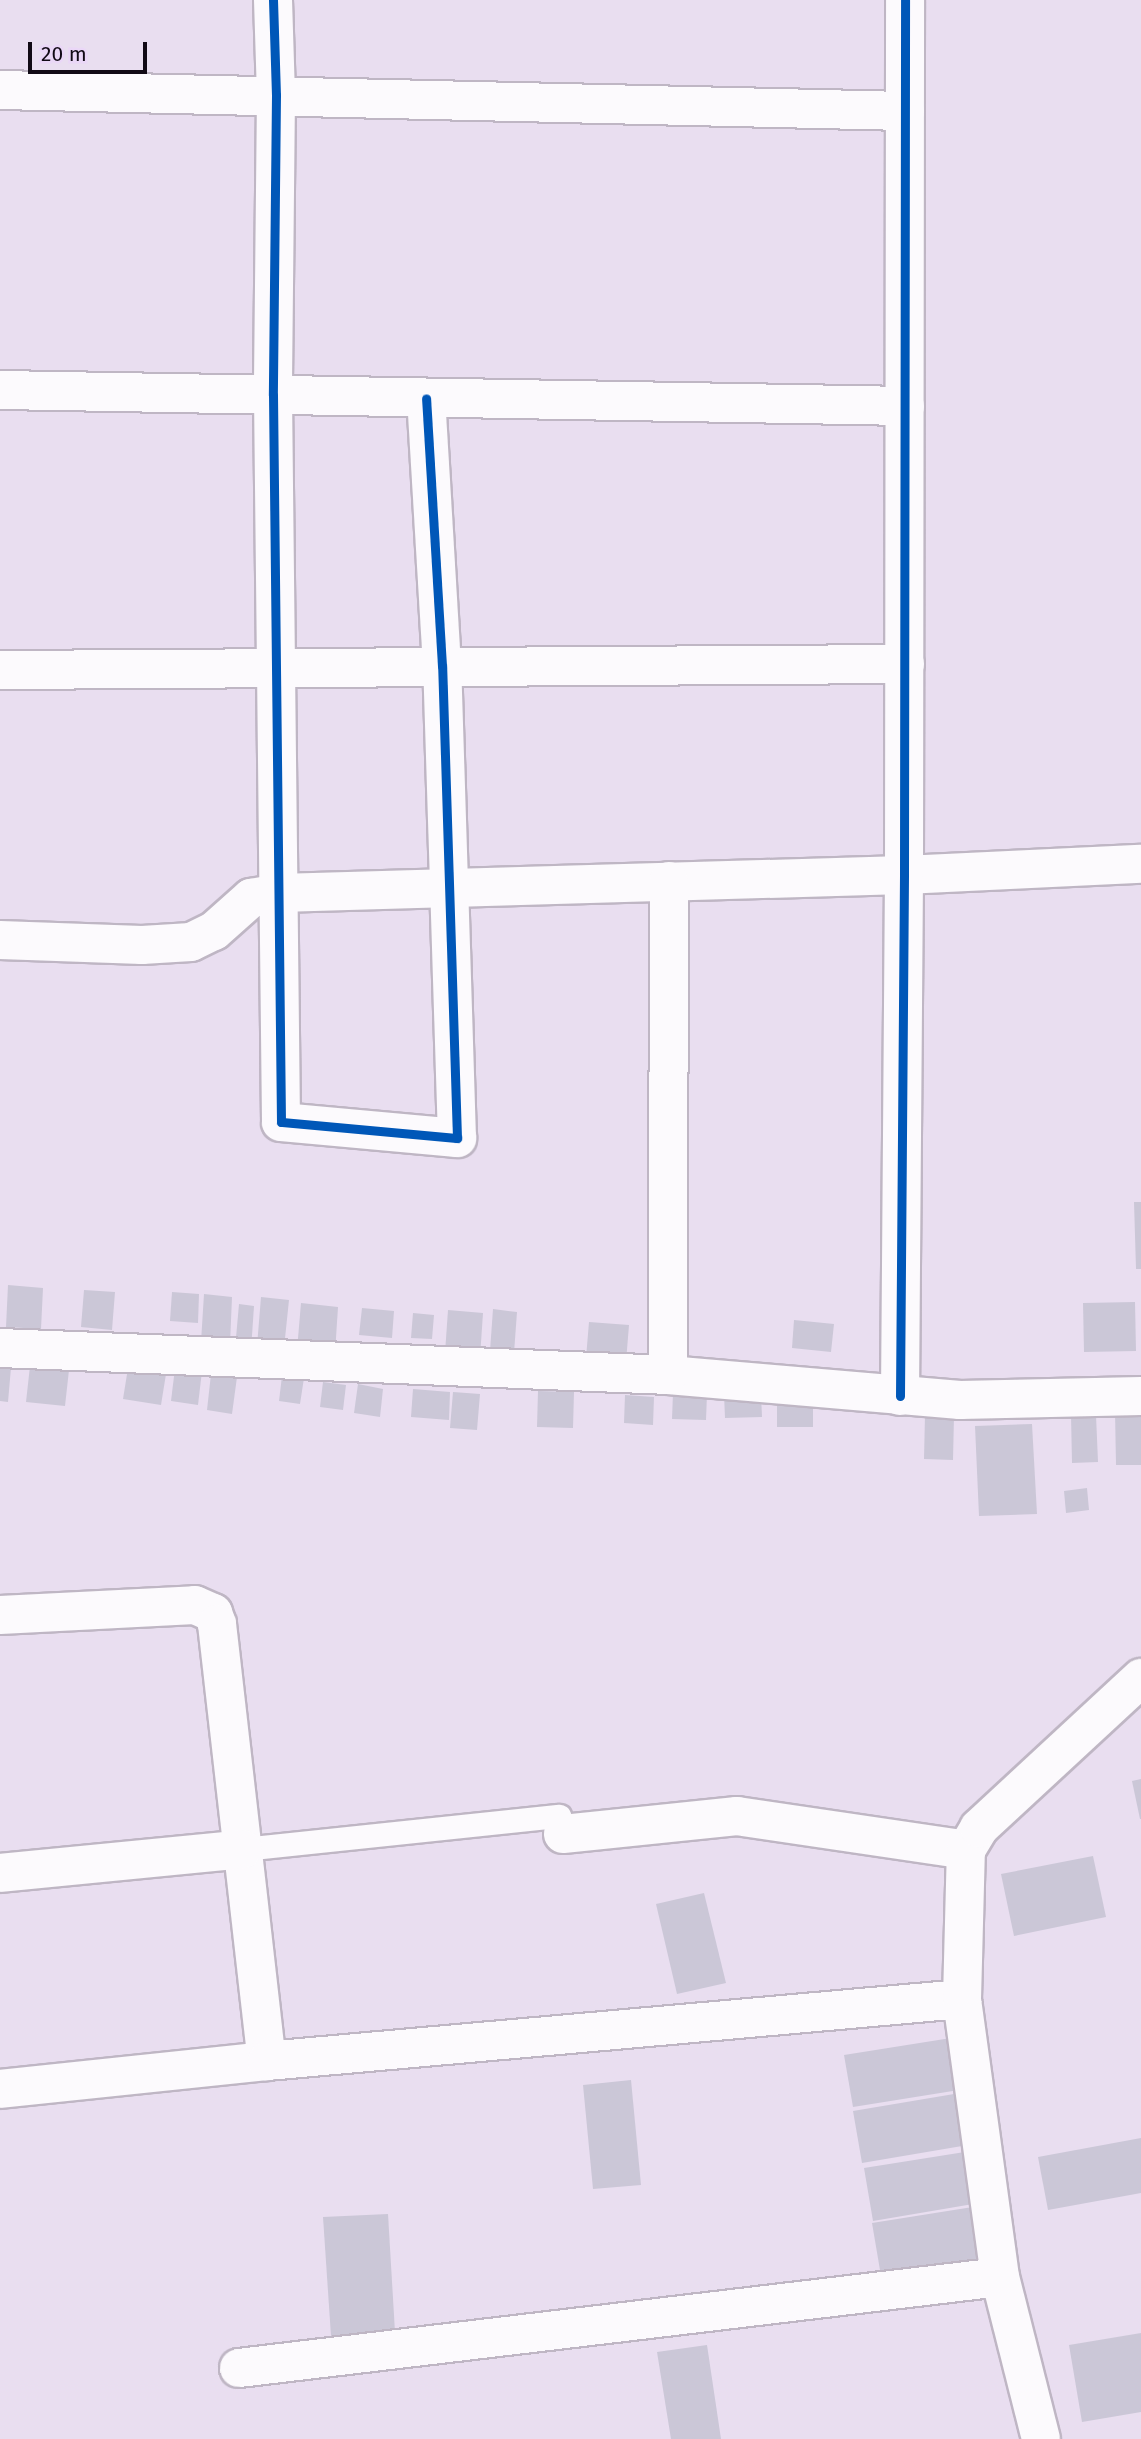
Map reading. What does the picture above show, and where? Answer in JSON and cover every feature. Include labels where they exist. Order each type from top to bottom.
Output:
[{"type":"street","points":[[273,0],[276,95],[273,395],[281,1122],[457,1138],[442,666],[426,398]]},
{"type":"street","points":[[900,1396],[905,664],[905,0]]},
{"type":"street","points":[[0,90],[905,111]]},
{"type":"street","points":[[0,390],[905,406]]},
{"type":"street","points":[[0,670],[905,664]]},
{"type":"street","points":[[0,940],[142,945],[191,942],[214,930],[251,898],[279,892],[904,875],[1141,864]]},
{"type":"street","points":[[668,881],[668,1376]]},
{"type":"street","points":[[0,1348],[668,1376],[960,1401],[1141,1396]]},
{"type":"street","points":[[0,1615],[195,1605],[213,1613],[218,1624],[267,2061]]},
{"type":"street","points":[[1041,2439],[1000,2277],[962,1999],[967,1850],[979,1828],[1141,1678]]},
{"type":"street","points":[[561,1825],[737,1816],[967,1850]]},
{"type":"street","points":[[0,1874],[243,1849]]},
{"type":"street","points":[[0,2089],[267,2061],[962,1999]]},
{"type":"street","points":[[239,2368],[1000,2277]]},
{"type":"lane","points":[[243,1849],[561,1825]]},
{"type":"building","points":[[1134,1202],[1141,1202],[1141,1269],[1136,1269]]},
{"type":"building","points":[[8,1285],[43,1288],[41,1329],[6,1327]]},
{"type":"building","points":[[84,1290],[115,1292],[112,1330],[81,1327]]},
{"type":"building","points":[[172,1292],[199,1294],[198,1323],[170,1321]]},
{"type":"building","points":[[204,1294],[232,1297],[230,1344],[201,1342]]},
{"type":"building","points":[[261,1297],[289,1300],[284,1348],[257,1346]]},
{"type":"building","points":[[1135,1302],[1136,1351],[1084,1352],[1083,1303]]},
{"type":"building","points":[[301,1303],[338,1307],[335,1353],[297,1350]]},
{"type":"building","points":[[239,1304],[254,1306],[251,1350],[235,1349]]},
{"type":"building","points":[[362,1308],[394,1311],[392,1338],[359,1335]]},
{"type":"building","points":[[493,1309],[517,1312],[514,1353],[490,1351]]},
{"type":"building","points":[[448,1310],[483,1313],[480,1357],[445,1353]]},
{"type":"building","points":[[413,1313],[434,1315],[432,1339],[411,1338]]},
{"type":"building","points":[[794,1320],[834,1324],[831,1352],[792,1348]]},
{"type":"building","points":[[589,1322],[629,1325],[626,1362],[586,1358]]},
{"type":"building","points":[[0,1355],[12,1356],[8,1402],[0,1401]]},
{"type":"building","points":[[31,1357],[70,1361],[65,1406],[26,1402]]},
{"type":"building","points":[[128,1368],[166,1374],[161,1405],[123,1399]]},
{"type":"building","points":[[175,1368],[202,1371],[198,1405],[171,1401]]},
{"type":"building","points":[[211,1374],[237,1377],[232,1414],[207,1410]]},
{"type":"building","points":[[282,1376],[304,1378],[300,1404],[279,1401]]},
{"type":"building","points":[[323,1382],[346,1385],[343,1410],[320,1407]]},
{"type":"building","points":[[358,1384],[383,1389],[380,1417],[354,1413]]},
{"type":"building","points":[[413,1389],[450,1392],[449,1420],[411,1417]]},
{"type":"building","points":[[538,1391],[574,1392],[573,1428],[537,1427]]},
{"type":"building","points":[[453,1392],[480,1394],[477,1430],[450,1428]]},
{"type":"building","points":[[673,1393],[707,1394],[706,1420],[672,1419]]},
{"type":"building","points":[[724,1394],[761,1394],[762,1417],[725,1418]]},
{"type":"building","points":[[625,1395],[654,1397],[653,1425],[624,1423]]},
{"type":"building","points":[[777,1396],[813,1396],[813,1427],[777,1427]]},
{"type":"building","points":[[1115,1411],[1141,1411],[1141,1465],[1116,1465]]},
{"type":"building","points":[[925,1415],[954,1416],[953,1460],[924,1459]]},
{"type":"building","points":[[1071,1415],[1096,1415],[1098,1462],[1072,1463]]},
{"type":"building","points":[[1032,1424],[1037,1514],[979,1516],[975,1426]]},
{"type":"building","points":[[1087,1488],[1089,1510],[1066,1513],[1064,1491]]},
{"type":"building","points":[[1141,1779],[1141,1819],[1140,1819],[1132,1781]]},
{"type":"building","points":[[1093,1856],[1106,1917],[1014,1936],[1001,1874]]},
{"type":"building","points":[[704,1893],[726,1983],[677,1994],[656,1904]]},
{"type":"building","points":[[951,2038],[959,2090],[853,2107],[844,2055]]},
{"type":"building","points":[[631,2080],[641,2185],[593,2189],[583,2085]]},
{"type":"building","points":[[960,2093],[968,2145],[862,2163],[853,2111]]},
{"type":"building","points":[[1141,2138],[1141,2193],[1048,2210],[1038,2157]]},
{"type":"building","points":[[971,2151],[979,2203],[873,2221],[864,2168]]},
{"type":"building","points":[[979,2206],[987,2258],[881,2276],[872,2223]]},
{"type":"building","points":[[388,2214],[395,2332],[331,2336],[323,2217]]},
{"type":"building","points":[[1141,2333],[1141,2412],[1082,2422],[1069,2345]]},
{"type":"building","points":[[707,2345],[721,2439],[671,2439],[657,2352]]},
{"type":"cycle path","points":[[273,0],[276,95],[273,395],[281,1122],[457,1138],[442,666],[426,398]]},
{"type":"cycle path","points":[[900,1396],[904,875],[905,0]]}]
